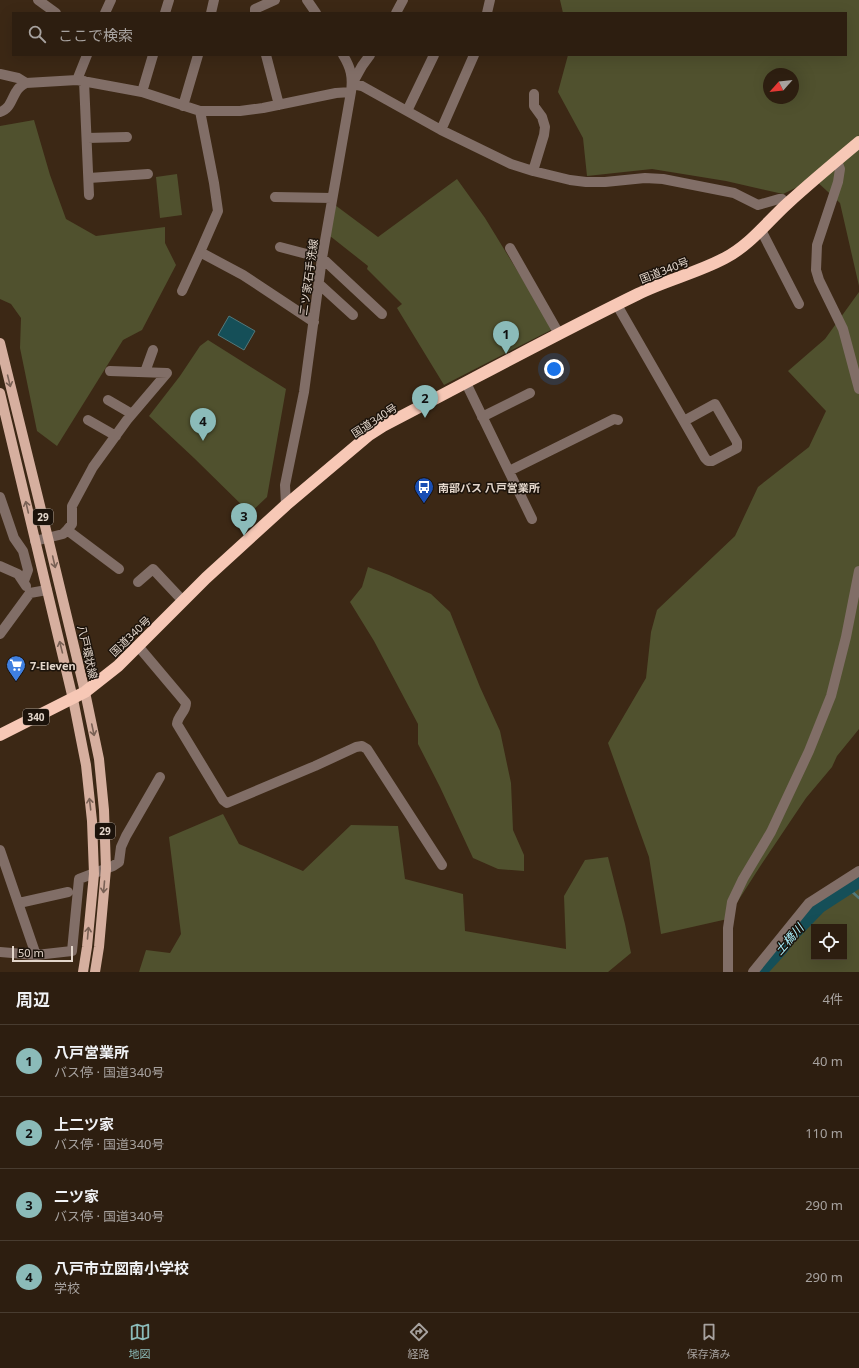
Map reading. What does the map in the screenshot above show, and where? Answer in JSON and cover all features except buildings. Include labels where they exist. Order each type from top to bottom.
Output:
[{"type":"highway","name":"国道340号","points":[[0,735],[85,692],[118,666],[206,578],[286,505],[383,426],[640,293],[725,258],[744,246],[787,204],[859,142]]},
{"type":"main road","name":"八戸環状線","points":[[0,343],[85,692],[99,759],[104,810],[106,869],[99,947],[95,972]]},
{"type":"main road","name":"29","points":[[0,392],[73,698],[86,765],[92,821],[94,874],[83,972]]},
{"type":"street","points":[[38,0],[55,12]]},
{"type":"street","points":[[105,12],[110,0]]},
{"type":"street","points":[[165,12],[169,0]]},
{"type":"street","points":[[211,12],[214,0]]},
{"type":"street","points":[[256,12],[254,9],[275,0]]},
{"type":"street","points":[[307,0],[315,12]]},
{"type":"street","points":[[397,12],[403,0]]},
{"type":"street","points":[[487,12],[490,0]]},
{"type":"street","points":[[87,56],[81,81],[87,138],[89,195]]},
{"type":"street","points":[[142,92],[153,56]]},
{"type":"street","points":[[183,106],[198,56]]},
{"type":"street","points":[[266,56],[279,105]]},
{"type":"street","name":"二ツ家石手洗線","points":[[286,505],[286,485],[304,392],[322,258],[352,88],[350,66],[344,56]]},
{"type":"street","points":[[352,88],[362,66],[369,56]]},
{"type":"street","points":[[406,111],[434,56]]},
{"type":"street","points":[[440,130],[474,56]]},
{"type":"street","points":[[0,74],[18,78],[26,82],[81,81],[142,92],[200,111],[240,111],[279,105],[362,86],[440,130],[511,164],[533,171],[570,180],[586,182],[605,182],[646,178],[663,179],[734,193],[758,205],[779,199],[782,199],[787,204]]},
{"type":"street","points":[[0,112],[10,106],[16,91],[26,82]]},
{"type":"street","points":[[533,171],[545,127],[542,117],[534,106],[534,94]]},
{"type":"street","points":[[182,291],[218,211],[200,111]]},
{"type":"street","points":[[87,138],[127,136]]},
{"type":"street","points":[[837,161],[840,169],[838,182],[817,245],[816,270],[819,280],[843,329],[859,389]]},
{"type":"street","points":[[89,178],[148,174]]},
{"type":"street","points":[[275,197],[332,198]]},
{"type":"street","points":[[762,230],[799,304]]},
{"type":"street","points":[[280,247],[322,258],[382,314]]},
{"type":"street","points":[[510,248],[559,334]]},
{"type":"street","points":[[200,252],[242,275],[314,322]]},
{"type":"street","points":[[319,284],[353,315]]},
{"type":"street","points":[[617,305],[684,421],[708,461],[712,461],[737,448],[737,442],[715,404],[684,421]]},
{"type":"street","points":[[145,372],[153,350]]},
{"type":"street","points":[[35,541],[63,534],[68,530],[72,524],[72,506],[93,467],[132,414],[167,373],[110,371]]},
{"type":"street","points":[[466,383],[532,520]]},
{"type":"street","points":[[482,417],[530,393]]},
{"type":"street","points":[[108,400],[132,414]]},
{"type":"street","points":[[509,471],[614,419],[618,420]]},
{"type":"street","points":[[88,420],[116,436]]},
{"type":"street","points":[[0,497],[14,538],[24,551],[28,570],[24,581]]},
{"type":"street","points":[[68,530],[119,568]]},
{"type":"street","points":[[0,566],[18,574],[24,581],[30,593]]},
{"type":"street","points":[[138,582],[153,569],[183,601]]},
{"type":"street","points":[[728,972],[728,928],[732,902],[743,879],[771,832],[809,751],[831,696],[846,637],[859,571]]},
{"type":"street","points":[[0,634],[30,593],[47,590]]},
{"type":"street","points":[[138,646],[186,703],[186,708],[178,719],[178,724],[223,800],[227,803],[356,747],[362,746],[367,749],[442,865]]},
{"type":"street","points":[[0,952],[36,954],[72,951],[79,879],[106,869],[119,862],[121,847],[126,836],[160,776]]},
{"type":"street","points":[[0,850],[36,954]]},
{"type":"street","points":[[753,972],[809,903],[859,871]]},
{"type":"street","points":[[18,903],[68,892]]},
{"type":"green space","points":[[560,0],[859,0],[859,286],[840,203],[814,179],[783,194],[726,181],[652,169],[587,176],[583,138],[558,92],[568,56],[847,56],[847,12],[563,12]]},
{"type":"green space","points":[[34,120],[50,175],[66,219],[96,236],[165,227],[165,243],[176,265],[142,330],[123,340],[57,446],[37,431],[20,348],[21,318],[11,304],[0,299],[0,126]]},
{"type":"green space","points":[[177,174],[182,215],[160,218],[156,177]]},
{"type":"green space","points":[[457,179],[485,218],[553,329],[444,385],[397,308],[402,304],[367,269],[368,266],[330,236],[335,205],[378,237]]},
{"type":"green space","points":[[859,292],[859,729],[837,756],[832,767],[806,798],[736,904],[732,918],[661,934],[649,857],[608,743],[646,678],[651,632],[657,610],[735,536],[758,487],[809,447],[826,411],[788,371],[825,339]]},
{"type":"green space","points":[[208,340],[286,389],[267,497],[250,513],[149,416],[180,376],[200,346]]},
{"type":"green space","points":[[368,567],[431,594],[450,612],[480,687],[500,731],[511,783],[513,830],[524,855],[524,871],[498,869],[473,858],[418,744],[418,724],[374,641],[350,602],[362,587]]},
{"type":"green space","points":[[223,814],[239,844],[303,871],[351,825],[398,826],[405,879],[463,894],[465,931],[566,949],[564,896],[585,860],[608,857],[631,953],[608,972],[139,972],[146,950],[170,953],[181,934],[169,837]]},
{"type":"green space","points":[[859,883],[859,972],[763,972],[821,908],[846,893]]},
{"type":"water","points":[[229,316],[255,331],[244,350],[218,335]]},
{"type":"waterway","name":"土橋川","points":[[759,972],[789,937],[819,906],[859,880]]},
{"type":"waterway","points":[[848,888],[859,898]]},
{"type":"place","name":"八戸営業所","points":[[506,354]]},
{"type":"place","name":"上二ツ家","points":[[425,418]]},
{"type":"place","name":"八戸市立図南小学校","points":[[203,441]]},
{"type":"place","name":"南部バス 八戸営業所","points":[[424,504]]},
{"type":"place","name":"二ツ家","points":[[244,536]]},
{"type":"place","name":"7-Eleven","points":[[16,682]]}]
